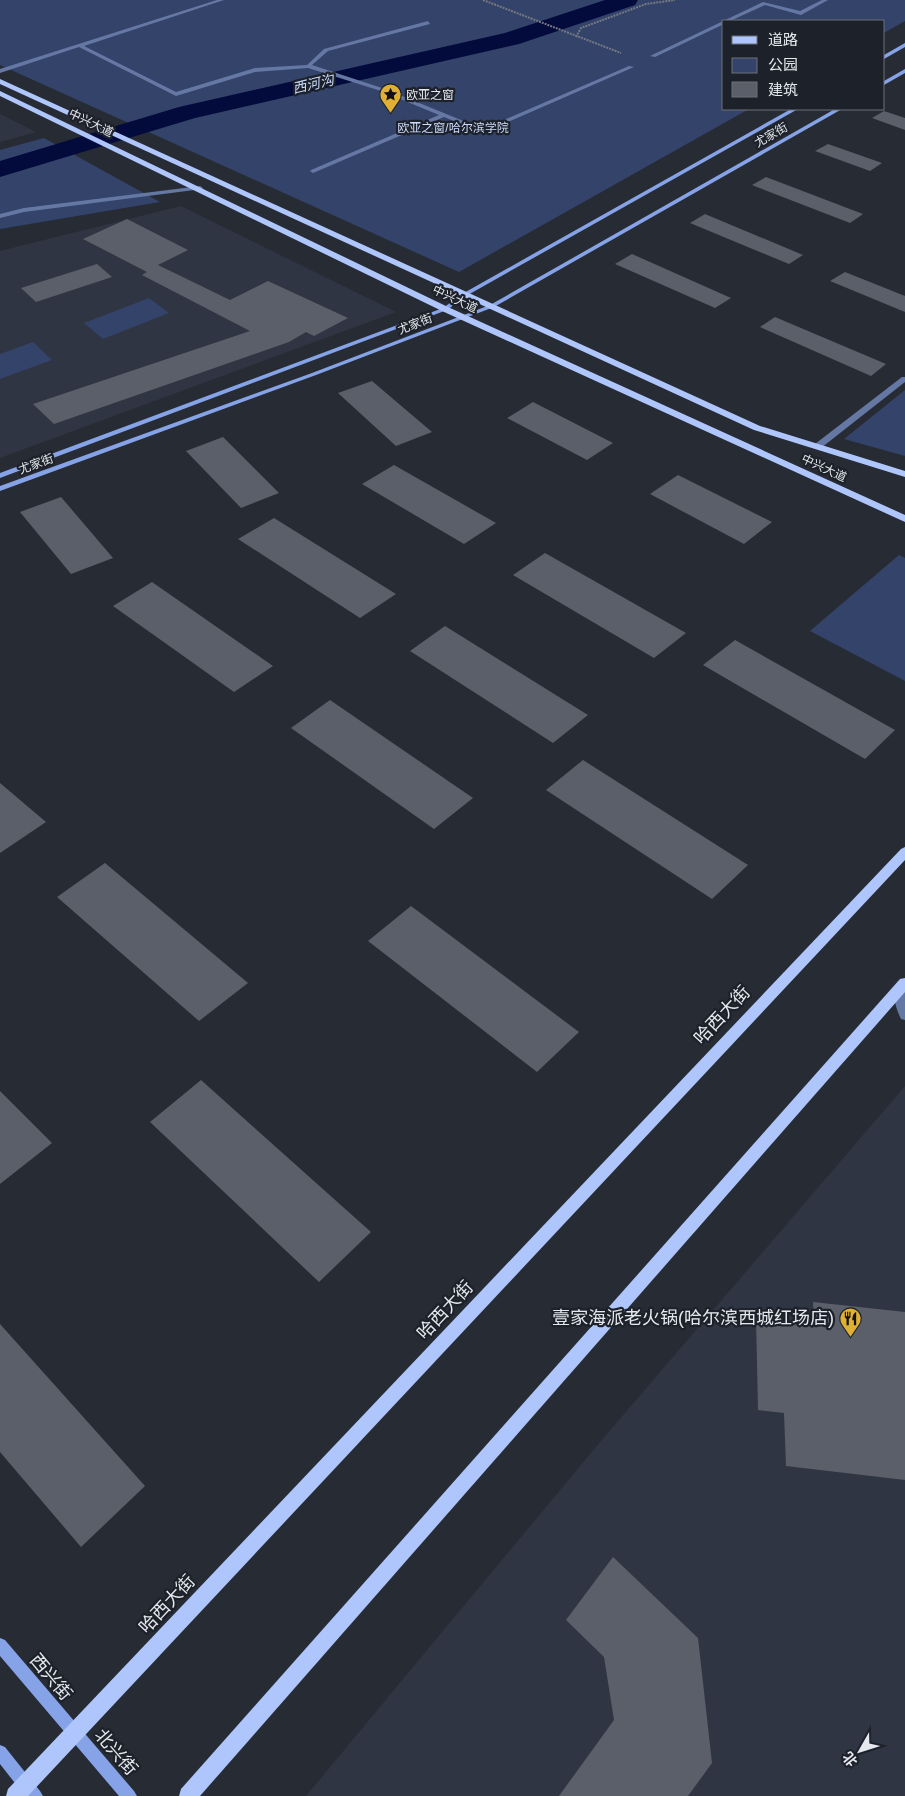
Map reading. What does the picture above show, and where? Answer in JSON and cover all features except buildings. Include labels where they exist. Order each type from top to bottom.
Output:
[{"type":"main road","points":[[885,56],[905,45]]},
{"type":"main road","points":[[885,82],[905,71]]},
{"type":"main road","name":"中兴大道","points":[[0,81],[757,428],[905,474]]},
{"type":"main road","name":"中兴大道","points":[[0,93],[200,188],[445,309],[905,519]]},
{"type":"main road","name":"尤家街","points":[[0,476],[445,309],[464,295],[793,110]]},
{"type":"main road","name":"尤家街","points":[[0,489],[314,374],[492,306],[837,110]]},
{"type":"main road","name":"哈西大街","points":[[25,1792],[74,1733],[905,852]]},
{"type":"main road","points":[[188,1796],[903,986]]},
{"type":"main road","name":"西兴街","points":[[0,1645],[74,1733]]},
{"type":"main road","name":"北兴街","points":[[74,1733],[129,1796]]},
{"type":"main road","points":[[0,1752],[25,1792]]},
{"type":"lane","points":[[0,71],[222,0]]},
{"type":"lane","points":[[729,20],[765,2],[801,13],[826,0]]},
{"type":"lane","points":[[308,66],[326,50],[428,23]]},
{"type":"lane","points":[[653,56],[722,23]]},
{"type":"lane","points":[[78,45],[176,94],[255,70],[308,66],[383,90],[483,131],[630,67]]},
{"type":"lane","points":[[313,171],[444,115]]},
{"type":"lane","points":[[0,216],[24,210],[200,188]]},
{"type":"lane","points":[[818,446],[905,379]]},
{"type":"lane","points":[[903,986],[901,1006],[905,1016]]},
{"type":"path","points":[[483,0],[621,53]]},
{"type":"path","points":[[576,37],[581,28],[646,4],[675,0]]},
{"type":"shaded area","points":[[0,114],[36,132],[0,142]]},
{"type":"shaded area","points":[[181,206],[396,312],[0,458],[0,251]]},
{"type":"shaded area","points":[[905,1086],[905,1796],[306,1796],[595,1448]]},
{"type":"green space","name":"欧亚之窗/哈尔滨学院","points":[[0,0],[905,0],[905,21],[885,32],[885,20],[722,20],[722,110],[747,110],[459,272],[0,65]]},
{"type":"green space","points":[[44,138],[160,202],[0,229],[0,150]]},
{"type":"green space","points":[[149,298],[169,313],[103,339],[84,323]]},
{"type":"green space","points":[[33,342],[52,360],[0,379],[0,354]]},
{"type":"green space","points":[[905,390],[905,456],[844,439]]},
{"type":"green space","points":[[899,555],[905,558],[905,681],[810,631]]},
{"type":"waterway","name":"西河沟","points":[[0,169],[188,112],[511,39],[627,0]]},
{"type":"place","name":"欧亚之窗","points":[[390,114]]},
{"type":"place","name":"壹家海派老火锅(哈尔滨西城红场店)","points":[[850,1337]]}]
